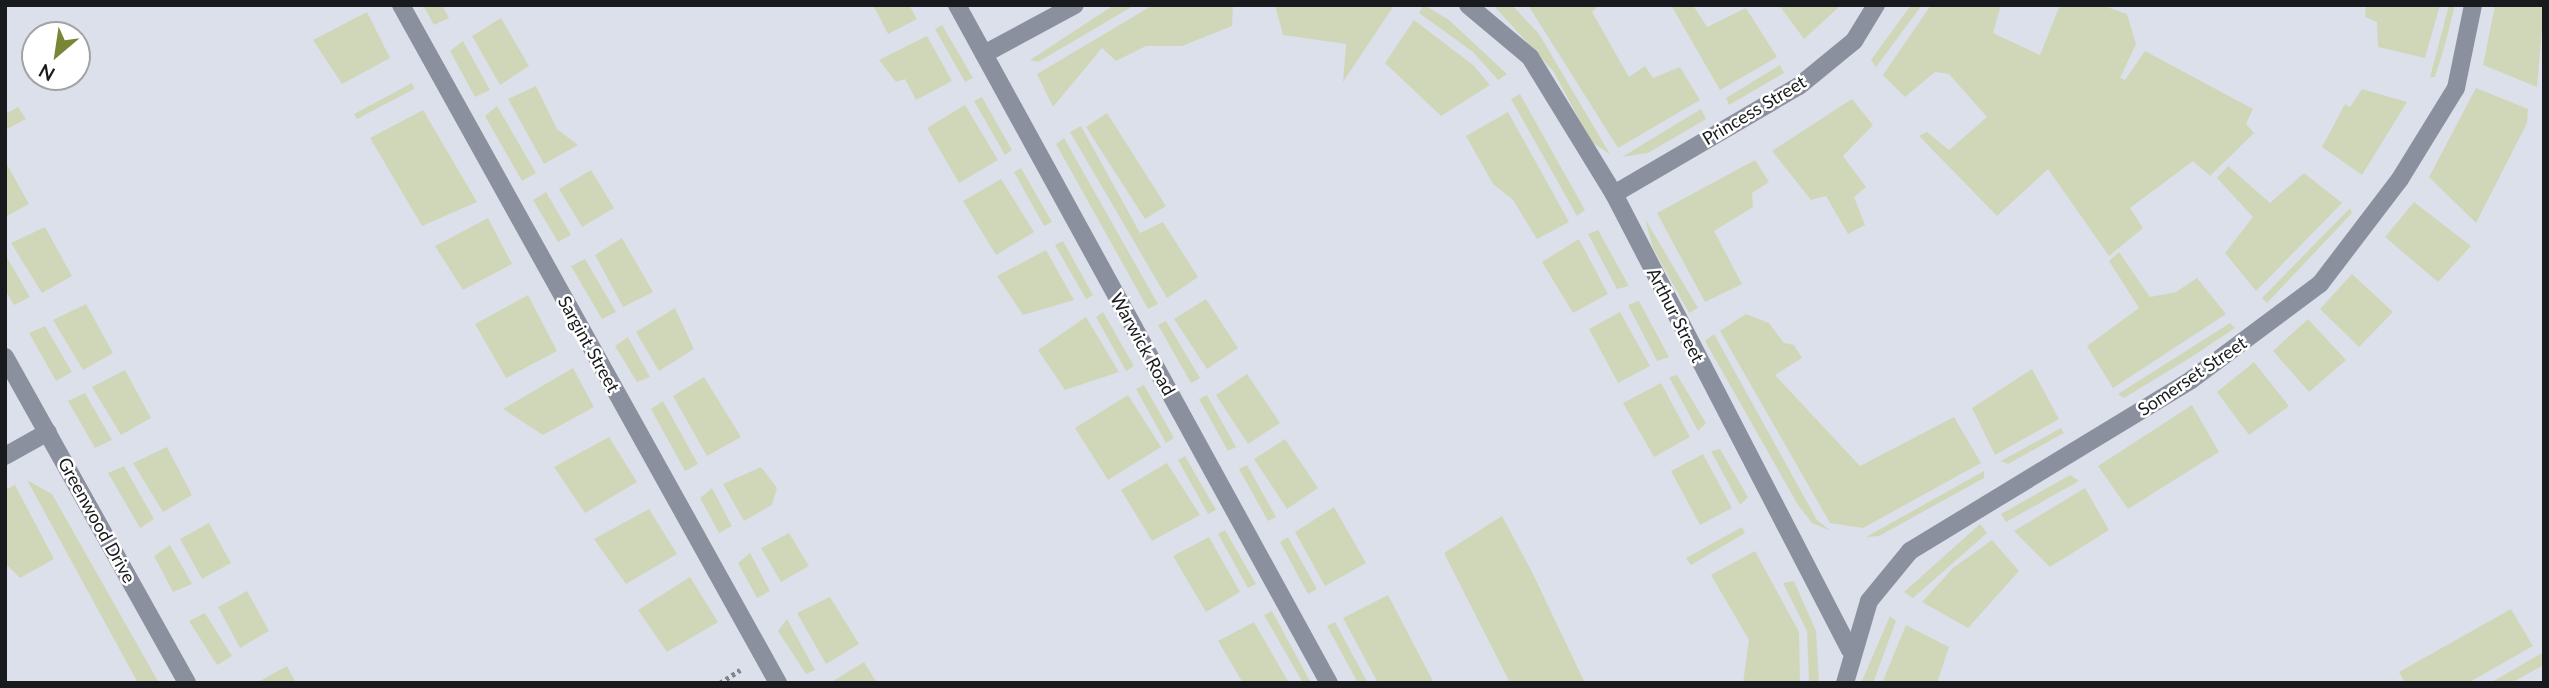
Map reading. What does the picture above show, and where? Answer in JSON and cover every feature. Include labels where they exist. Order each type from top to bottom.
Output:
[{"type":"street","name":"Sargint Street","points":[[401,5],[778,683]]},
{"type":"street","name":"Warwick Road","points":[[957,5],[1329,683]]},
{"type":"street","points":[[984,54],[1075,5]]},
{"type":"street","name":"Arthur Street","points":[[1468,5],[1530,57],[1614,194],[1850,650]]},
{"type":"street","name":"Princess Street","points":[[1614,194],[1799,86],[1854,41],[1876,5]]},
{"type":"street","name":"Somerset Street","points":[[1845,683],[1850,650],[1869,601],[1910,551],[2191,380],[2320,284],[2400,179],[2456,88],[2473,5]]},
{"type":"street","name":"Greenwood Drive","points":[[5,357],[187,683]]},
{"type":"street","points":[[5,456],[48,432]]},
{"type":"green space","points":[[423,5],[442,5],[449,18],[434,25]]},
{"type":"green space","points":[[873,5],[909,5],[917,19],[888,34]]},
{"type":"green space","points":[[1135,5],[1038,62],[1030,60],[1111,7]]},
{"type":"green space","points":[[1153,5],[1233,5],[1232,26],[1182,46],[1146,46],[1116,61],[1102,48],[1053,107],[1037,74]]},
{"type":"green space","points":[[1275,5],[1393,7],[1343,82],[1346,44],[1283,35]]},
{"type":"green space","points":[[1424,5],[1449,20],[1507,74],[1498,80],[1473,52],[1419,13]]},
{"type":"green space","points":[[1493,5],[1512,5],[1539,34],[1610,154],[1591,142],[1554,72]]},
{"type":"green space","points":[[1528,5],[1599,5],[1592,12],[1629,77],[1645,66],[1653,78],[1680,67],[1700,100],[1618,148]]},
{"type":"green space","points":[[1671,5],[1693,5],[1707,27],[1746,8],[1777,57],[1720,90]]},
{"type":"green space","points":[[1779,5],[1836,5],[1839,7],[1804,39]]},
{"type":"green space","points":[[1911,5],[1922,5],[1876,67],[1871,60]]},
{"type":"green space","points":[[1931,5],[2001,5],[1993,33],[2040,55],[2060,5],[2101,5],[2127,14],[2136,44],[2120,78],[2125,80],[2145,51],[2253,109],[2246,124],[2254,133],[2210,176],[2193,161],[2130,208],[2143,228],[2109,256],[2048,169],[1997,216],[1919,136],[1927,132],[1949,150],[1987,117],[1949,74],[1935,72],[1905,97],[1883,75]]},
{"type":"green space","points":[[2366,5],[2440,5],[2425,58],[2378,47],[2377,22],[2365,17]]},
{"type":"green space","points":[[2449,5],[2455,5],[2446,41],[2435,77],[2430,77]]},
{"type":"green space","points":[[2495,5],[2544,5],[2537,87],[2483,65]]},
{"type":"green space","points":[[367,12],[390,58],[342,84],[313,40]]},
{"type":"green space","points":[[501,18],[529,66],[500,85],[472,36]]},
{"type":"green space","points":[[1414,20],[1473,65],[1490,85],[1441,116],[1385,63]]},
{"type":"green space","points":[[942,25],[973,78],[965,82],[935,29]]},
{"type":"green space","points":[[927,36],[952,81],[916,100],[905,79],[896,82],[879,60]]},
{"type":"green space","points":[[463,41],[490,90],[475,97],[450,51]]},
{"type":"green space","points":[[1780,65],[1784,73],[1729,105],[1726,98]]},
{"type":"green space","points":[[412,83],[414,89],[357,119],[354,114]]},
{"type":"green space","points":[[536,86],[557,129],[578,145],[544,164],[508,99]]},
{"type":"green space","points":[[2476,88],[2528,109],[2527,123],[2476,223],[2429,177]]},
{"type":"green space","points":[[2362,89],[2407,102],[2362,175],[2322,147],[2345,104],[2350,107]]},
{"type":"green space","points":[[1520,94],[1585,210],[1577,216],[1511,99]]},
{"type":"green space","points":[[982,97],[1012,150],[1005,155],[974,101]]},
{"type":"green space","points":[[1852,99],[1873,125],[1843,156],[1866,187],[1854,197],[1865,225],[1848,234],[1826,196],[1811,200],[1772,151]]},
{"type":"green space","points":[[965,105],[998,160],[959,183],[927,128]]},
{"type":"green space","points":[[497,106],[536,173],[522,181],[485,116]]},
{"type":"green space","points":[[18,107],[26,119],[5,130],[5,114]]},
{"type":"green space","points":[[1701,109],[1706,119],[1648,153],[1622,157]]},
{"type":"green space","points":[[423,110],[477,202],[422,226],[370,138]]},
{"type":"green space","points":[[1508,112],[1569,222],[1537,239],[1513,200],[1493,184],[1466,136]]},
{"type":"green space","points":[[1107,113],[1166,206],[1145,219],[1086,127]]},
{"type":"green space","points":[[1081,126],[1140,233],[1163,222],[1198,277],[1167,298],[1070,132]]},
{"type":"green space","points":[[1064,138],[1158,304],[1148,309],[1056,144]]},
{"type":"green space","points":[[1755,160],[1769,182],[1752,193],[1753,207],[1714,231],[1742,284],[1705,302],[1657,213]]},
{"type":"green space","points":[[5,161],[29,204],[5,217]]},
{"type":"green space","points":[[2228,166],[2270,203],[2304,173],[2342,203],[2256,291],[2225,253],[2253,217],[2217,178]]},
{"type":"green space","points":[[1021,168],[1052,222],[1044,226],[1014,172]]},
{"type":"green space","points":[[591,170],[614,208],[582,227],[559,189]]},
{"type":"green space","points":[[1001,179],[1034,232],[996,255],[963,201]]},
{"type":"green space","points":[[546,192],[571,235],[558,242],[533,200]]},
{"type":"green space","points":[[2414,202],[2471,246],[2438,282],[2385,237]]},
{"type":"green space","points":[[2350,208],[2352,213],[2267,303],[2262,298]]},
{"type":"green space","points":[[488,218],[512,264],[463,290],[435,246]]},
{"type":"green space","points":[[1645,219],[1698,308],[1689,313],[1653,248]]},
{"type":"green space","points":[[45,227],[72,276],[42,293],[11,243]]},
{"type":"green space","points":[[1598,230],[1629,286],[1617,289],[1588,234]]},
{"type":"green space","points":[[622,238],[653,292],[623,307],[595,255]]},
{"type":"green space","points":[[1579,239],[1608,294],[1573,313],[1542,262]]},
{"type":"green space","points":[[1063,241],[1093,295],[1086,299],[1055,245]]},
{"type":"green space","points":[[1046,250],[1074,300],[1023,315],[997,276]]},
{"type":"green space","points":[[2119,252],[2150,297],[2176,292],[2197,278],[2226,314],[2113,388],[2087,346],[2139,308],[2109,261]]},
{"type":"green space","points":[[5,254],[30,297],[14,305],[5,290]]},
{"type":"green space","points":[[585,259],[616,312],[602,319],[571,266]]},
{"type":"green space","points":[[2352,274],[2393,312],[2359,347],[2320,309]]},
{"type":"green space","points":[[528,295],[557,351],[506,378],[475,324]]},
{"type":"green space","points":[[1206,299],[1238,348],[1207,369],[1174,319]]},
{"type":"green space","points":[[1639,301],[1669,357],[1657,361],[1628,305]]},
{"type":"green space","points":[[86,304],[113,353],[83,370],[53,320]]},
{"type":"green space","points":[[675,308],[694,349],[659,371],[636,332]]},
{"type":"green space","points":[[1103,312],[1134,366],[1126,371],[1096,317]]},
{"type":"green space","points":[[1620,312],[1650,366],[1618,383],[1589,329]]},
{"type":"green space","points":[[1746,314],[1769,323],[1784,343],[1794,345],[1802,358],[1775,375],[1860,466],[1954,417],[1981,463],[1863,528],[1830,523],[1720,331]]},
{"type":"green space","points":[[1086,317],[1119,372],[1065,390],[1038,350]]},
{"type":"green space","points":[[2308,319],[2346,360],[2309,392],[2273,351]]},
{"type":"green space","points":[[1166,321],[1200,378],[1191,383],[1158,325]]},
{"type":"green space","points":[[2230,323],[2235,328],[2193,356],[2124,398],[2118,394]]},
{"type":"green space","points":[[45,326],[72,372],[56,381],[29,333]]},
{"type":"green space","points":[[1714,334],[1817,520],[1831,531],[1812,523],[1798,505],[1705,341]]},
{"type":"green space","points":[[628,337],[650,377],[637,382],[615,346]]},
{"type":"green space","points":[[2254,362],[2289,406],[2249,435],[2217,392]]},
{"type":"green space","points":[[573,368],[594,407],[543,435],[503,409]]},
{"type":"green space","points":[[2032,369],[2059,419],[1995,455],[1972,408]]},
{"type":"green space","points":[[125,370],[151,418],[121,435],[92,387]]},
{"type":"green space","points":[[1247,374],[1280,423],[1248,444],[1216,395]]},
{"type":"green space","points":[[1677,375],[1706,423],[1698,431],[1669,377]]},
{"type":"green space","points":[[704,377],[741,437],[707,456],[673,396]]},
{"type":"green space","points":[[1661,383],[1690,437],[1654,457],[1623,403]]},
{"type":"green space","points":[[1144,385],[1174,438],[1166,443],[1136,389]]},
{"type":"green space","points":[[85,393],[112,440],[95,448],[68,401]]},
{"type":"green space","points":[[1128,395],[1161,447],[1108,480],[1075,428]]},
{"type":"green space","points":[[1207,395],[1236,447],[1228,451],[1199,399]]},
{"type":"green space","points":[[663,401],[698,464],[685,471],[651,409]]},
{"type":"green space","points":[[2192,405],[2219,452],[2128,509],[2098,466]]},
{"type":"green space","points":[[2061,428],[2064,433],[2008,464],[2001,461]]},
{"type":"green space","points":[[609,437],[637,482],[585,513],[554,467]]},
{"type":"green space","points":[[1285,439],[1318,488],[1287,509],[1254,459]]},
{"type":"green space","points":[[167,447],[192,495],[163,512],[133,463]]},
{"type":"green space","points":[[1720,449],[1748,497],[1740,505],[1711,451]]},
{"type":"green space","points":[[1703,454],[1732,508],[1700,525],[1671,471]]},
{"type":"green space","points":[[1185,456],[1216,510],[1208,514],[1178,460]]},
{"type":"green space","points":[[1167,463],[1200,515],[1152,541],[1121,490]]},
{"type":"green space","points":[[1247,465],[1276,517],[1268,521],[1239,469]]},
{"type":"green space","points":[[124,466],[154,519],[140,528],[108,473]]},
{"type":"green space","points":[[761,467],[777,488],[772,505],[744,521],[723,484]]},
{"type":"green space","points":[[1984,471],[1984,478],[1879,536],[1866,537]]},
{"type":"green space","points":[[2070,475],[2079,481],[2006,522],[2001,514]]},
{"type":"green space","points":[[27,480],[52,494],[159,683],[138,683]]},
{"type":"green space","points":[[15,485],[54,559],[20,578],[5,563],[5,490]]},
{"type":"green space","points":[[712,488],[732,526],[719,533],[700,498]]},
{"type":"green space","points":[[2085,488],[2109,530],[2050,567],[2014,531]]},
{"type":"green space","points":[[1334,507],[1366,563],[1325,586],[1295,532]]},
{"type":"green space","points":[[649,509],[677,554],[626,584],[594,539]]},
{"type":"green space","points":[[1502,516],[1585,683],[1510,683],[1444,553]]},
{"type":"green space","points":[[209,523],[231,563],[202,579],[180,539]]},
{"type":"green space","points":[[1980,524],[1987,533],[1913,598],[1904,592]]},
{"type":"green space","points":[[1742,527],[1745,533],[1691,565],[1686,558]]},
{"type":"green space","points":[[1225,530],[1256,584],[1248,588],[1218,534]]},
{"type":"green space","points":[[789,533],[809,566],[781,582],[761,548]]},
{"type":"green space","points":[[1209,537],[1240,592],[1206,612],[1173,556]]},
{"type":"green space","points":[[1288,537],[1317,589],[1308,594],[1280,542]]},
{"type":"green space","points":[[1992,540],[2019,571],[1968,628],[1922,602],[1953,568]]},
{"type":"green space","points":[[170,545],[192,584],[173,592],[154,556]]},
{"type":"green space","points":[[1755,551],[1799,632],[1800,683],[1743,683],[1749,640],[1711,575]]},
{"type":"green space","points":[[750,553],[770,591],[757,598],[738,563]]},
{"type":"green space","points":[[690,577],[718,622],[667,652],[638,610]]},
{"type":"green space","points":[[1794,581],[1816,631],[1819,683],[1809,683],[1807,631],[1783,583]]},
{"type":"green space","points":[[247,591],[269,631],[240,648],[218,607]]},
{"type":"green space","points":[[1388,595],[1434,683],[1378,683],[1343,618]]},
{"type":"green space","points":[[830,597],[859,644],[826,664],[797,613]]},
{"type":"green space","points":[[2511,609],[2533,646],[2468,683],[2405,683],[2399,672]]},
{"type":"green space","points":[[1272,611],[1311,683],[1303,683],[1264,615]]},
{"type":"green space","points":[[205,613],[232,656],[217,665],[189,621]]},
{"type":"green space","points":[[1890,616],[1896,621],[1873,683],[1861,683]]},
{"type":"green space","points":[[787,619],[815,670],[806,674],[778,631]]},
{"type":"green space","points":[[1254,622],[1289,683],[1243,683],[1218,641]]},
{"type":"green space","points":[[1335,622],[1368,683],[1358,683],[1327,626]]},
{"type":"green space","points":[[1906,625],[1949,647],[1937,683],[1882,683]]},
{"type":"green space","points":[[2542,653],[2544,665],[2511,683],[2490,683]]},
{"type":"green space","points":[[864,662],[877,683],[834,683],[833,681]]},
{"type":"green space","points":[[287,666],[296,683],[258,682]]}]
